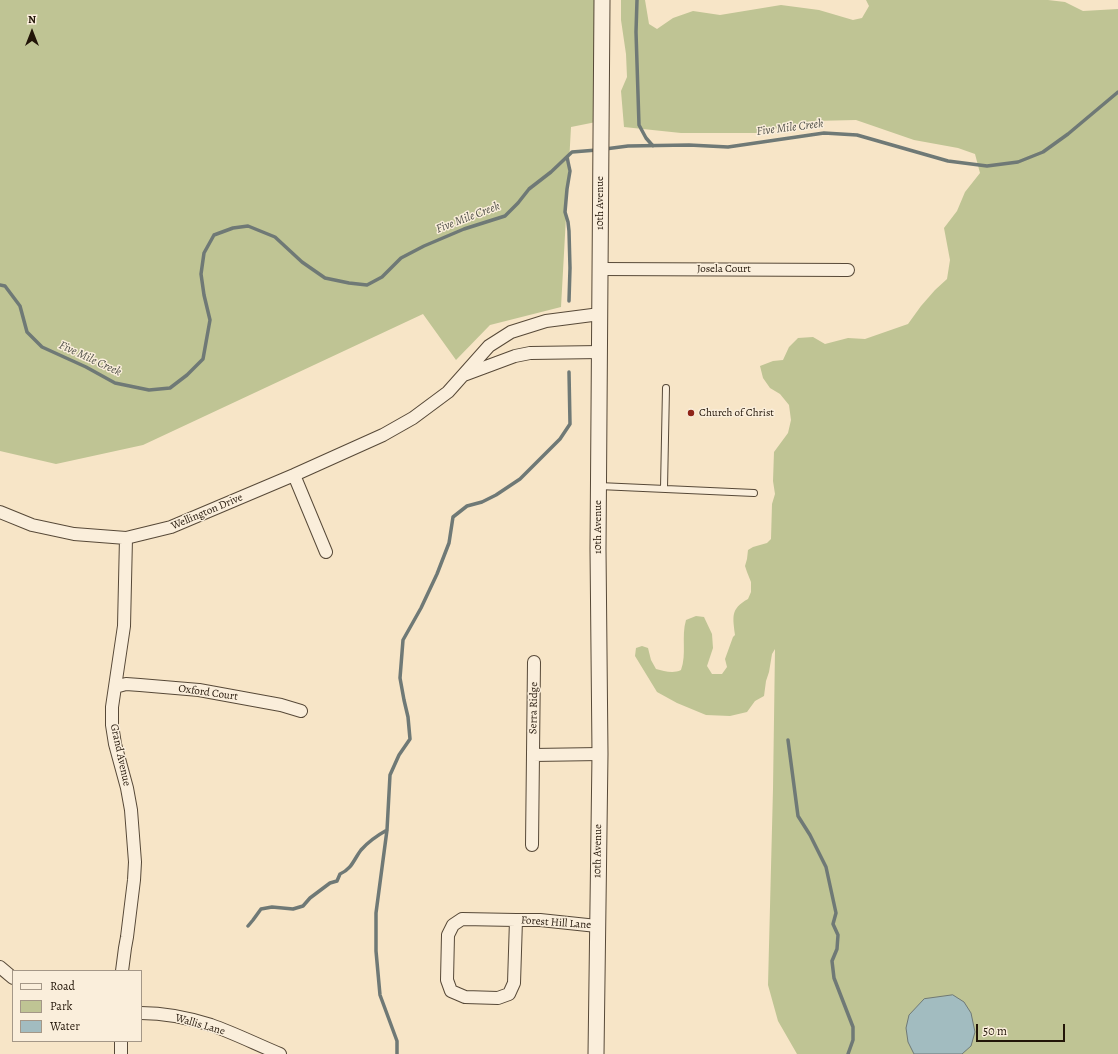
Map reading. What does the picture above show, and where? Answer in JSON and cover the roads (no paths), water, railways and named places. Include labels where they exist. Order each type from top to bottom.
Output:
[{"type":"street","name":"10th Avenue","points":[[596,1054],[600,754],[598,549],[602,0]]},
{"type":"street","name":"Josela Court","points":[[600,269],[848,270]]},
{"type":"street","name":"Wellington Drive","points":[[0,512],[32,525],[74,534],[126,538],[171,528],[383,435],[413,418],[448,392],[489,346],[511,332],[546,321],[600,314]]},
{"type":"street","points":[[462,375],[515,356],[530,353],[600,352]]},
{"type":"street","points":[[294,475],[326,552]]},
{"type":"street","name":"Grand Avenue","points":[[122,970],[135,862],[131,810],[127,788],[115,744],[112,725],[112,707],[124,626],[126,538]]},
{"type":"street","name":"Serra Ridge","points":[[532,845],[534,662]]},
{"type":"street","name":"Oxford Court","points":[[115,687],[126,684],[199,690],[281,705],[301,711]]},
{"type":"street","points":[[533,755],[600,754]]},
{"type":"street","name":"Forest Hill Lane","points":[[516,920],[514,983],[509,994],[498,998],[465,996],[451,991],[447,980],[448,935],[453,924],[462,919],[540,920],[597,926]]},
{"type":"street","points":[[0,967],[12,977]]},
{"type":"street","name":"Wallis Lane","points":[[142,1012],[212,1025],[280,1054]]},
{"type":"street","points":[[121,1042],[121,1054]]},
{"type":"lane","points":[[664,488],[666,388]]},
{"type":"lane","points":[[599,486],[754,493]]},
{"type":"water","points":[[953,995],[964,1002],[971,1013],[975,1032],[971,1046],[962,1054],[914,1054],[908,1042],[906,1028],[909,1015],[924,999]]},
{"type":"waterway","points":[[637,0],[636,32],[639,125],[646,138],[653,146]]},
{"type":"waterway","name":"Five Mile Creek","points":[[605,149],[628,146],[689,145],[728,147],[824,133],[857,135],[948,161],[987,166],[1018,162],[1043,152],[1068,134],[1118,92]]},
{"type":"waterway","name":"Five Mile Creek","points":[[0,285],[5,286],[20,306],[27,332],[42,347],[86,367],[115,383],[149,390],[170,388],[187,375],[203,359],[210,320],[201,274],[204,253],[214,235],[233,228],[248,226],[275,237],[302,262],[325,278],[367,285],[382,277],[401,258],[424,246],[464,229],[505,216],[529,189],[551,172],[572,152],[597,150]]},
{"type":"waterway","points":[[567,157],[570,171],[565,212],[569,231],[569,301]]},
{"type":"waterway","points":[[397,1054],[397,1041],[380,995],[376,951],[376,913],[387,830],[390,775],[399,755],[410,739],[408,717],[400,678],[403,640],[421,608],[437,574],[449,543],[453,517],[467,506],[482,502],[496,495],[520,479],[560,439],[570,424],[569,372]]},
{"type":"waterway","points":[[788,740],[798,816],[810,835],[826,867],[836,913],[833,924],[838,935],[837,949],[832,961],[834,978],[853,1027],[853,1040],[848,1054]]},
{"type":"waterway","points":[[248,926],[261,909],[272,907],[293,909],[303,906],[310,898],[330,883],[337,881],[340,874],[350,867],[364,847],[387,830]]},
{"type":"place","name":"Church of Christ","points":[[691,413]]}]
